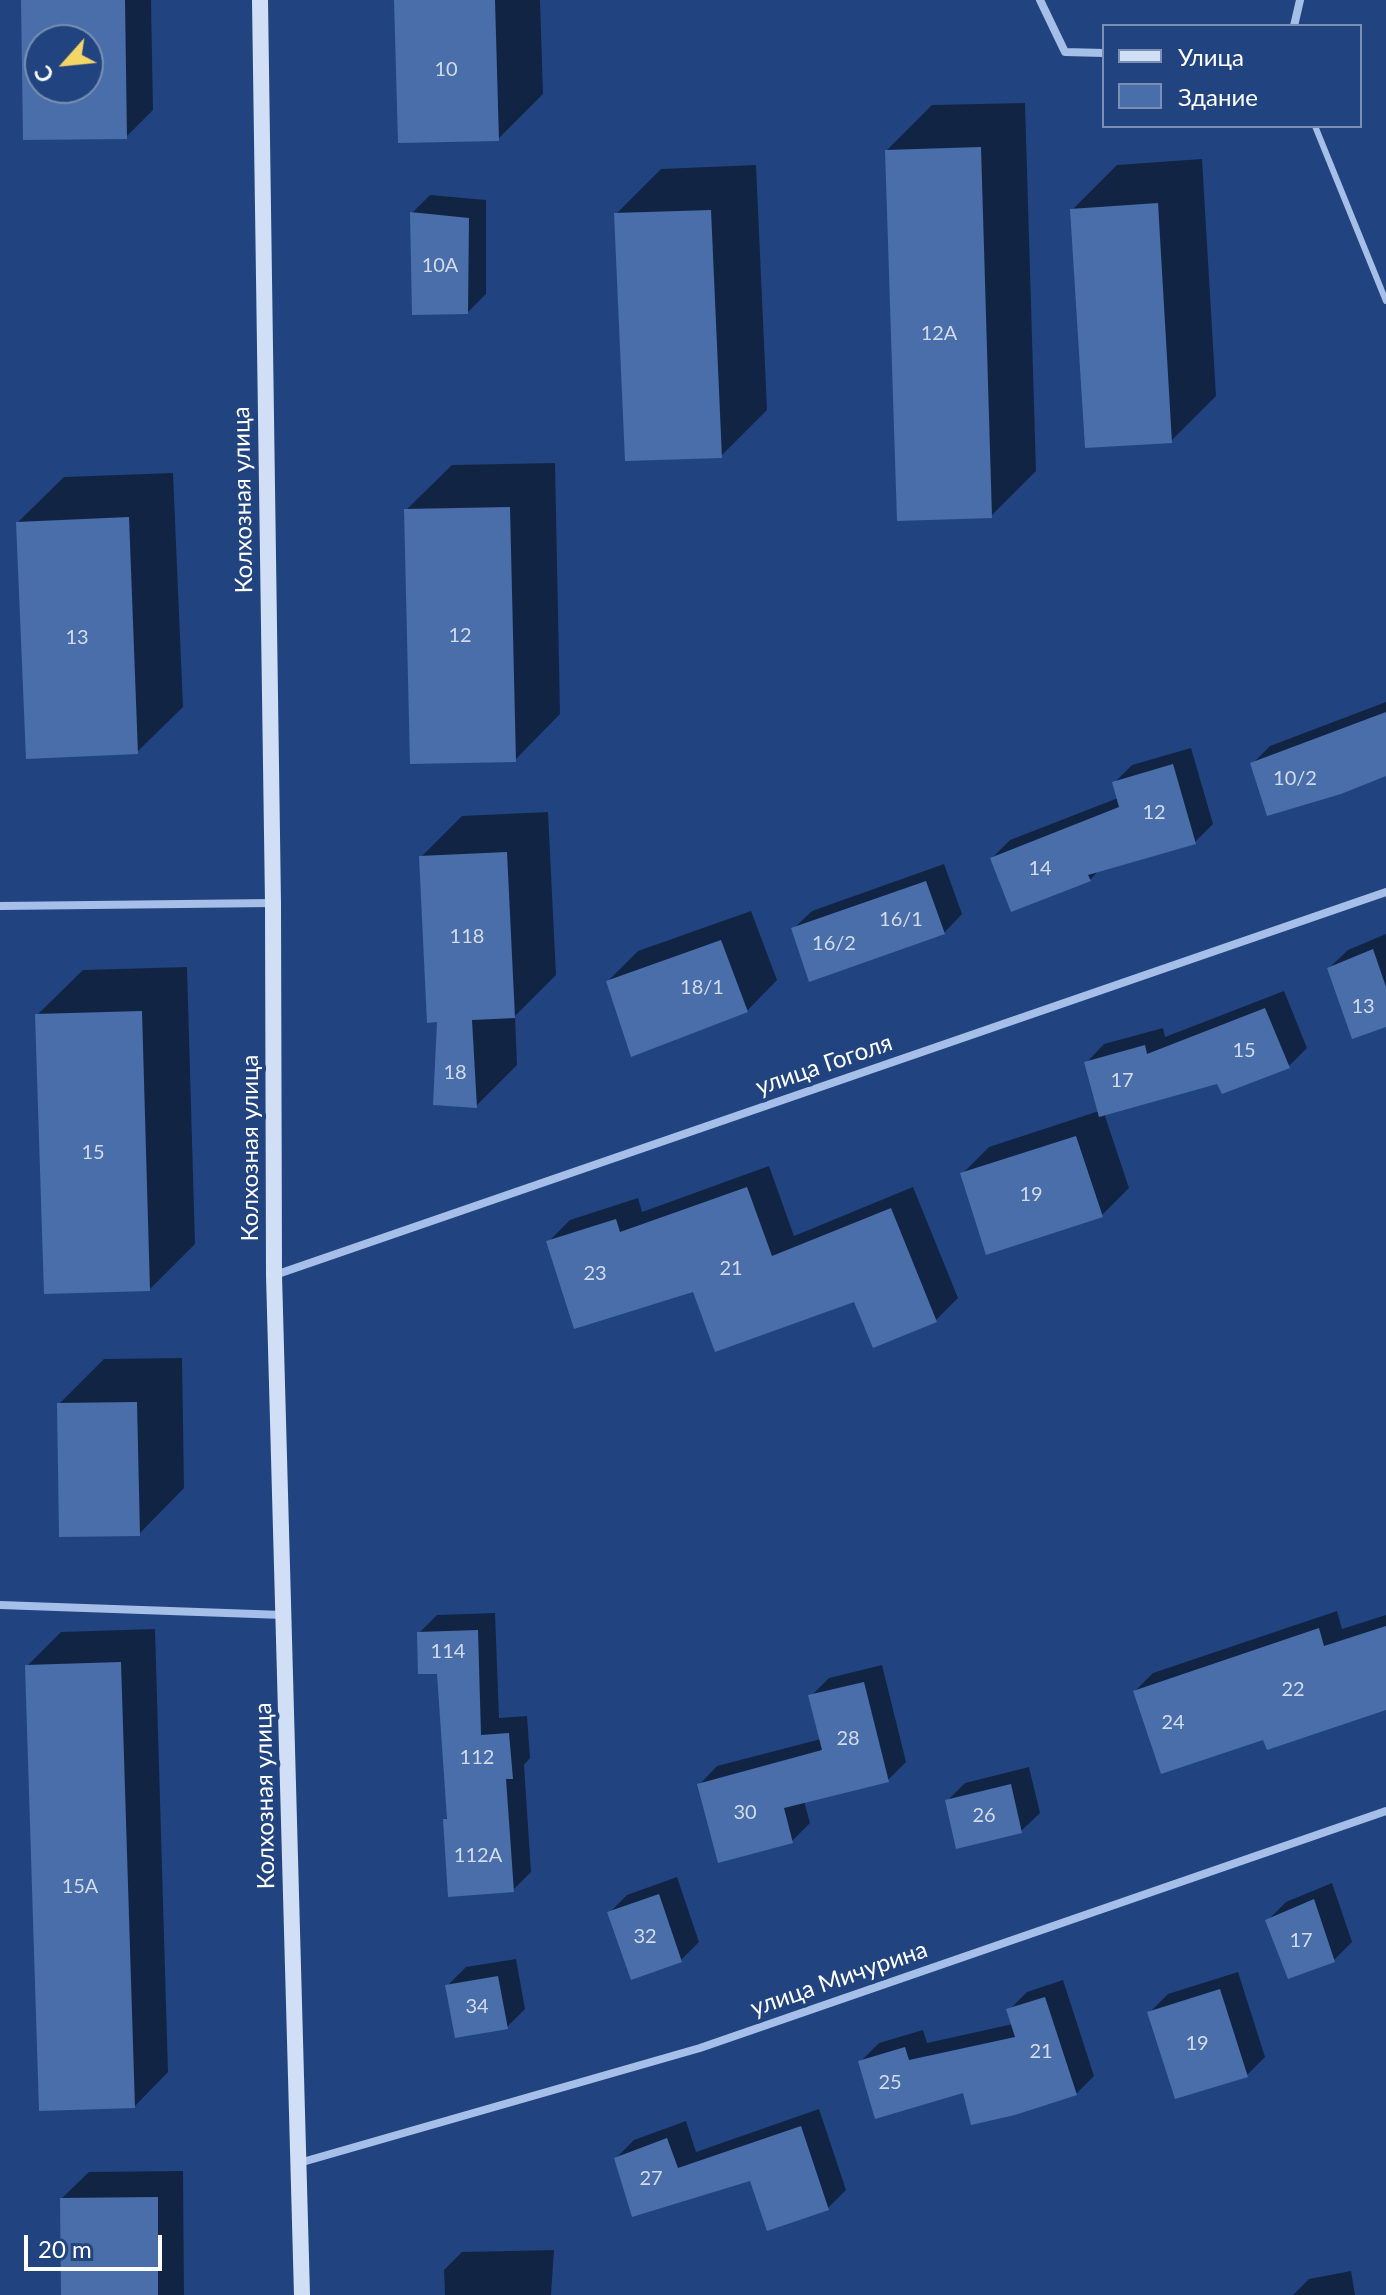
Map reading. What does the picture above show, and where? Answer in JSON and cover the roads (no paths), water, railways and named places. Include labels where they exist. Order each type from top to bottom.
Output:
[{"type":"main road","name":"Колхозная улица","points":[[260,0],[273,903],[274,1275],[302,2295]]},
{"type":"street","points":[[1040,0],[1065,52],[1102,53]]},
{"type":"street","points":[[1294,24],[1300,0]]},
{"type":"street","name":"улица Гоголя","points":[[274,1275],[1386,892]]},
{"type":"street","points":[[0,906],[273,903]]},
{"type":"street","points":[[0,1605],[284,1615]]},
{"type":"street","name":"улица Мичурина","points":[[299,2163],[700,2048],[1386,1811]]},
{"type":"lane","points":[[1316,128],[1386,301]]}]
